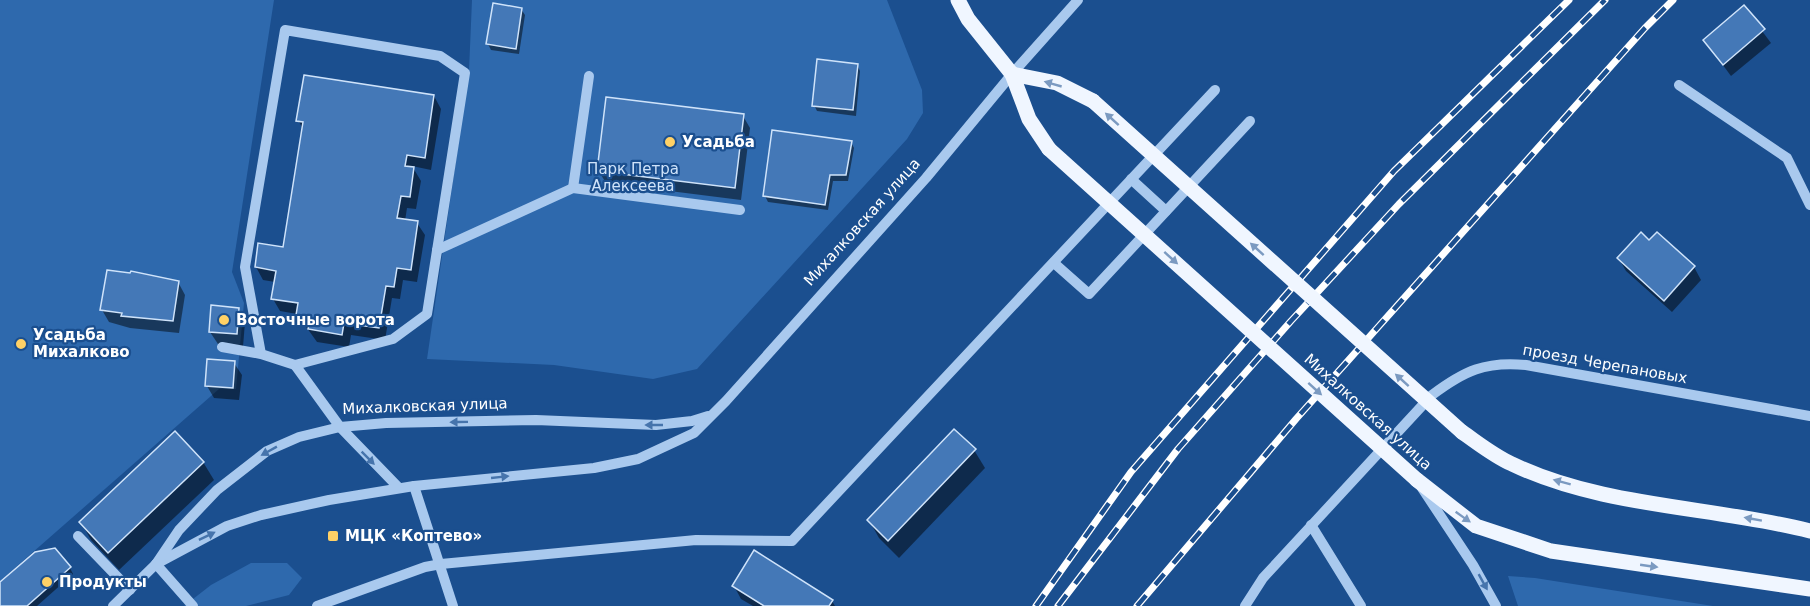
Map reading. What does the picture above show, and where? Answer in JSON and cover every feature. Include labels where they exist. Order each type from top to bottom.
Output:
[{"type":"main road","points":[[957,0],[1011,74],[1057,83],[1092,101],[1462,432],[1511,464],[1545,477],[1606,494],[1810,531]]},
{"type":"main road","name":"Михалковская улица","points":[[1011,74],[1029,119],[1049,149],[1417,480],[1476,526],[1551,551],[1810,589]]},
{"type":"street","points":[[1011,74],[1078,0]]},
{"type":"street","points":[[222,347],[261,354],[295,365],[393,339],[427,314],[465,73],[440,56],[285,30],[245,267],[261,354]]},
{"type":"street","name":"Михалковская улица","points":[[156,564],[227,526],[261,515],[399,488],[594,468],[638,459],[694,433],[926,178],[1011,74]]},
{"type":"street","points":[[573,188],[589,76]]},
{"type":"street","points":[[1679,85],[1787,158],[1810,205]]},
{"type":"street","points":[[317,606],[425,567],[441,564],[696,540],[792,541],[1215,90]]},
{"type":"street","points":[[1053,263],[1089,294],[1251,121]]},
{"type":"street","points":[[1131,179],[1166,211]]},
{"type":"street","points":[[437,249],[573,188],[740,210]]},
{"type":"street","name":"проезд Черепановых","points":[[1245,606],[1263,578],[1432,395],[1452,380],[1473,369],[1500,362],[1810,416]]},
{"type":"street","points":[[295,365],[340,426],[399,488]]},
{"type":"street","name":"Михалковская улица","points":[[113,606],[156,564],[179,530],[217,490],[267,451],[298,437],[340,426],[536,420],[656,425],[692,422],[711,416]]},
{"type":"street","points":[[1417,480],[1473,565],[1496,606]]},
{"type":"street","points":[[414,486],[453,606]]},
{"type":"street","points":[[1311,525],[1361,606]]},
{"type":"street","points":[[78,536],[130,590]]},
{"type":"street","points":[[156,564],[193,606]]},
{"type":"green space","points":[[0,0],[274,0],[232,272],[244,303],[236,389],[219,389],[0,581]]},
{"type":"green space","name":"Парк Петра Алексеева","points":[[472,0],[887,0],[922,90],[923,113],[907,139],[697,369],[653,379],[554,365],[427,359],[469,71]]},
{"type":"green space","points":[[251,563],[287,563],[302,578],[289,595],[246,606],[184,606],[211,585]]},
{"type":"green space","points":[[1508,576],[1535,578],[1713,606],[1518,606]]},
{"type":"building","points":[[493,3],[522,8],[516,49],[486,44]]},
{"type":"building","points":[[1744,5],[1765,29],[1723,65],[1703,40]]},
{"type":"building","points":[[817,59],[858,64],[853,110],[812,106]]},
{"type":"building","points":[[304,75],[434,95],[425,158],[407,155],[405,166],[414,167],[410,197],[401,196],[397,218],[418,221],[411,270],[397,268],[394,287],[386,286],[379,328],[344,323],[342,335],[308,329],[311,317],[296,315],[298,303],[271,299],[276,271],[255,267],[258,243],[283,247],[303,122],[296,121]]},
{"type":"building","name":"Усадьба","points":[[606,97],[744,114],[735,188],[597,171]]},
{"type":"building","points":[[772,130],[852,141],[846,175],[830,175],[825,205],[763,196]]},
{"type":"building","points":[[1641,232],[1649,240],[1657,232],[1695,266],[1664,301],[1617,258]]},
{"type":"building","points":[[107,270],[130,273],[131,271],[179,281],[173,321],[121,316],[122,313],[100,310]]},
{"type":"building","name":"Восточные ворота","points":[[211,305],[239,308],[237,334],[209,332]]},
{"type":"building","name":"Восточные ворота","points":[[207,359],[235,361],[233,388],[205,386]]},
{"type":"building","points":[[954,429],[976,449],[888,541],[867,520]]},
{"type":"building","points":[[175,431],[204,462],[108,553],[79,522]]},
{"type":"building","points":[[55,548],[71,567],[27,606],[0,606],[0,582],[35,552]]},
{"type":"building","points":[[754,550],[833,600],[829,606],[764,606],[732,586]]},
{"type":"railway","points":[[1036,606],[1131,472],[1394,171],[1569,0]]},
{"type":"railway","points":[[1058,606],[1178,449],[1291,321],[1399,204],[1605,0]]},
{"type":"railway","points":[[1137,606],[1296,419],[1645,28],[1673,0]]},
{"type":"place","name":"Усадьба","points":[[670,142]]},
{"type":"place","name":"Восточные ворота","points":[[224,320]]},
{"type":"place","name":"Усадьба Михалково","points":[[21,344]]},
{"type":"place","name":"МЦК «Коптево»","points":[[333,536]]},
{"type":"place","name":"Продукты","points":[[47,582]]}]
